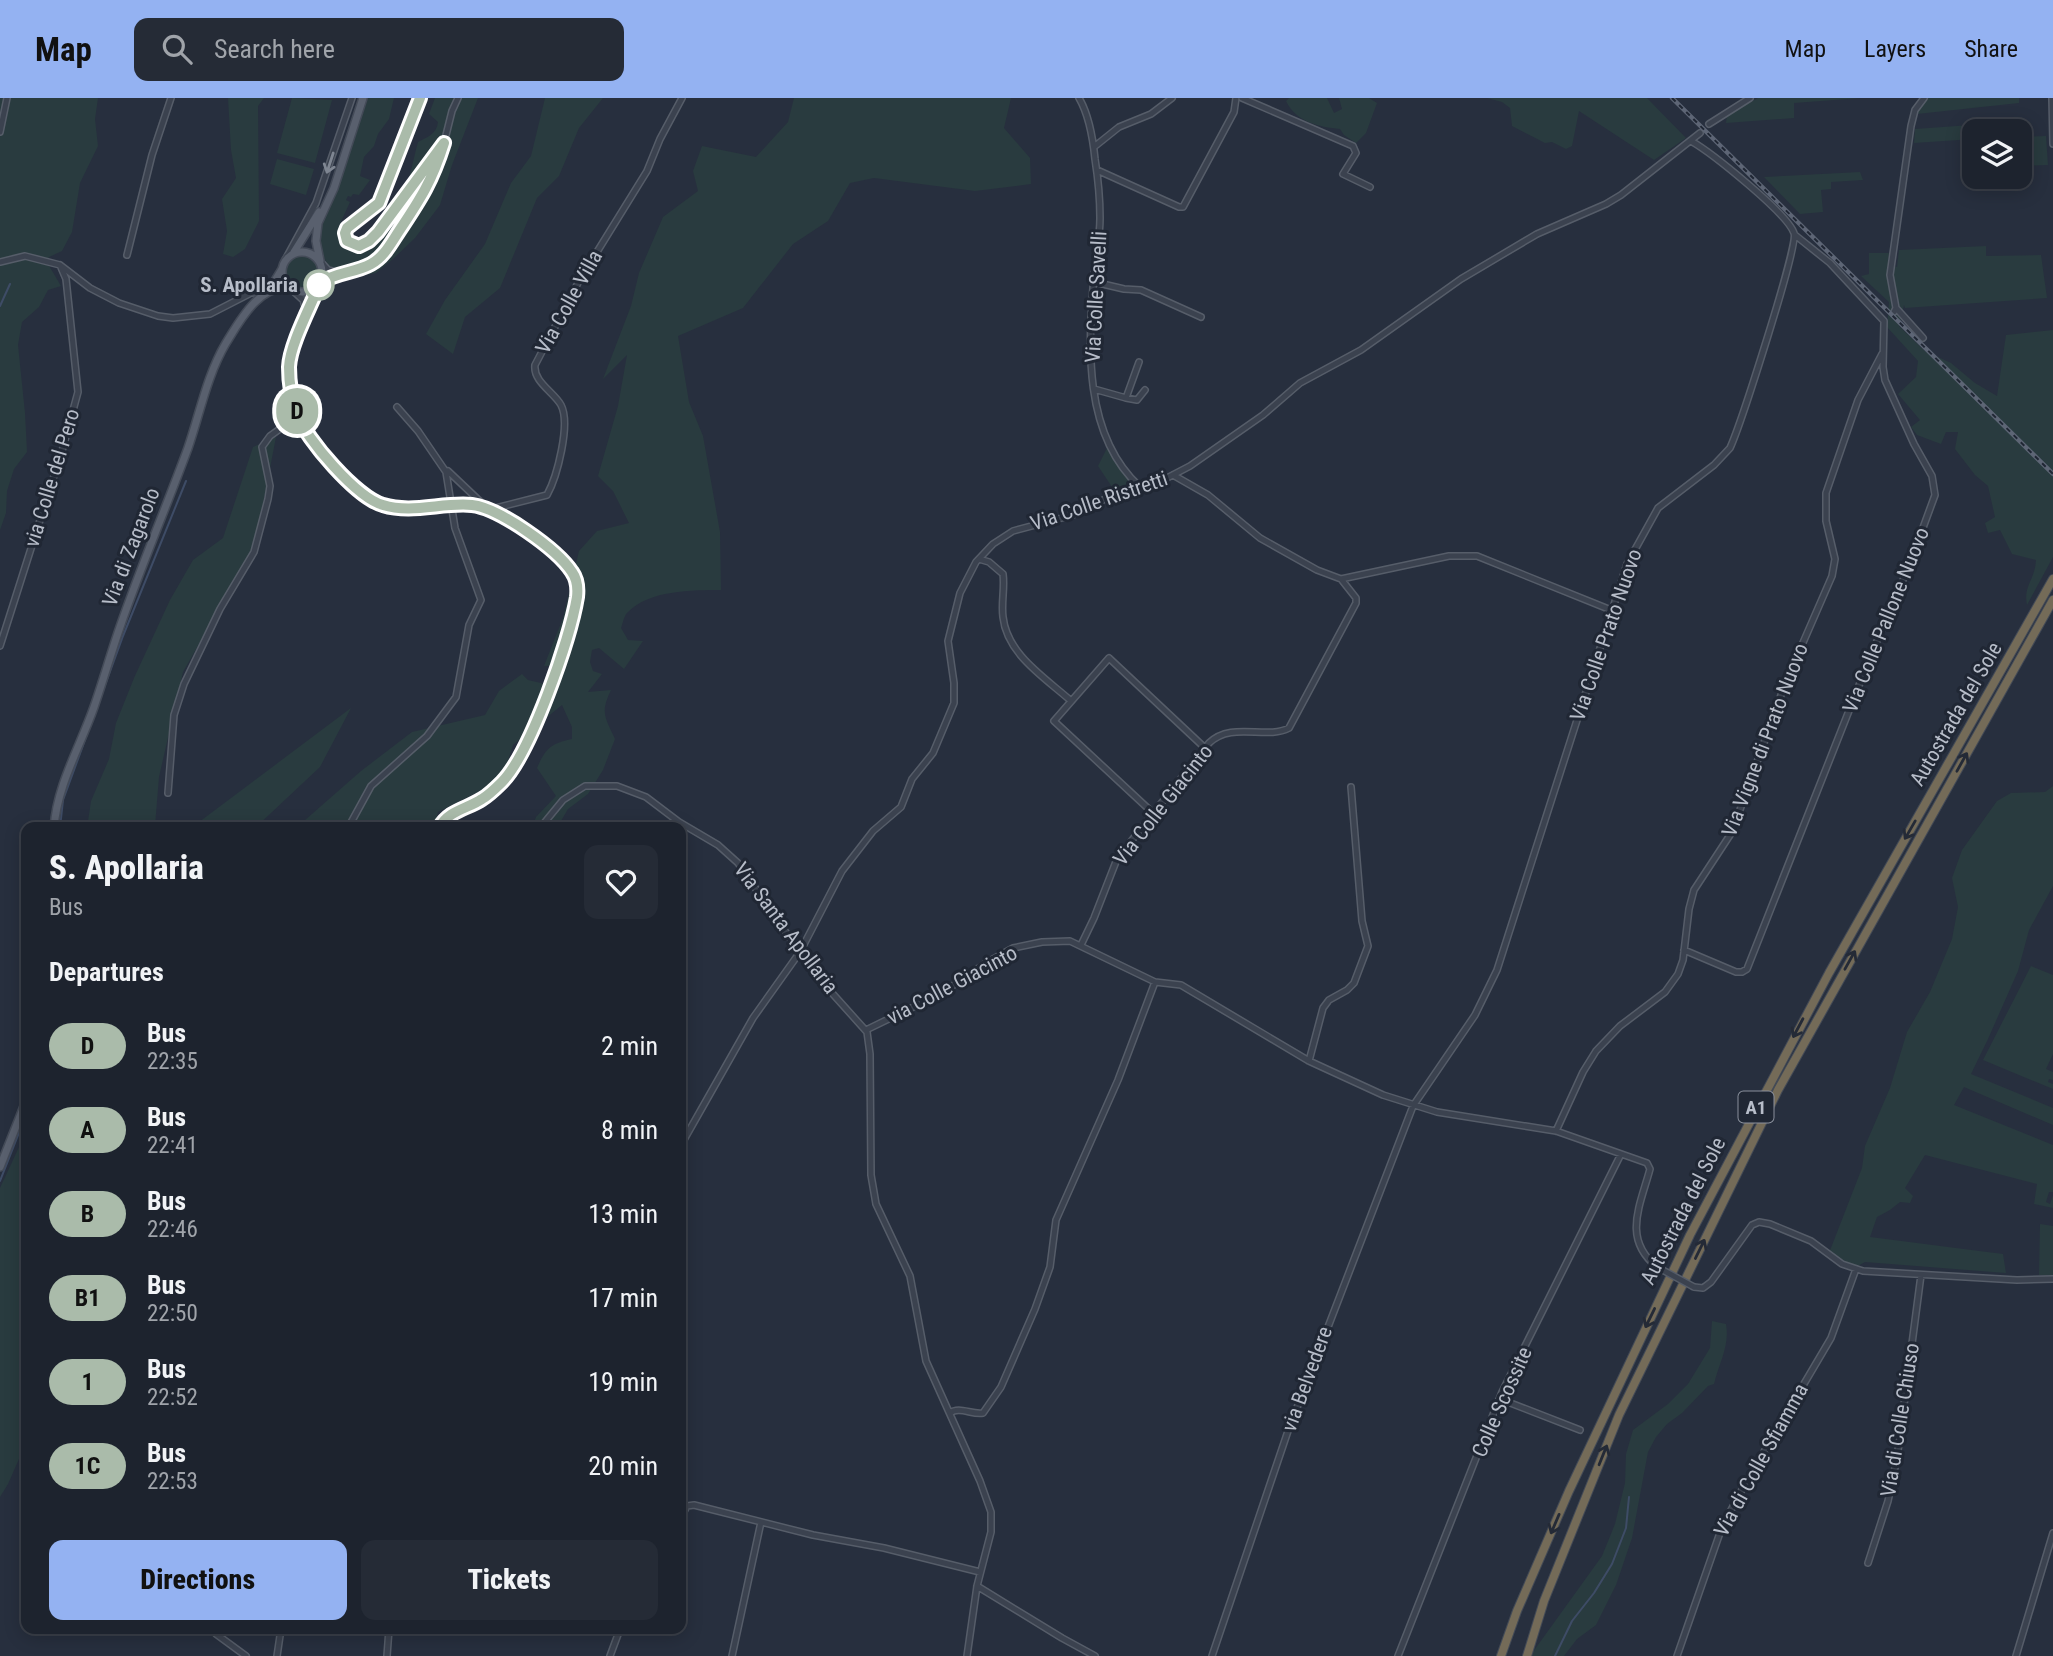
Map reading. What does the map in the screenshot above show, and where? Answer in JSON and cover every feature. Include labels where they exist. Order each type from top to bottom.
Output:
[{"type":"highway","name":"Autostrada del Sole","points":[[1501,1656],[1517,1611],[1569,1491],[1701,1213],[1829,972],[2053,579]]},
{"type":"highway","name":"Autostrada del Sole","points":[[1527,1656],[1544,1601],[1619,1415],[1778,1090],[2053,600]]},
{"type":"main road","points":[[268,292],[280,287],[308,292],[320,283],[323,274],[316,244],[317,228],[334,188],[363,98]]},
{"type":"main road","points":[[291,289],[282,278],[284,264],[334,188]]},
{"type":"main road","points":[[293,253],[305,251],[320,261]]},
{"type":"main road","name":"Via di Zagarolo","points":[[55,822],[58,797],[87,729],[120,628],[188,446],[208,383],[232,335],[246,314],[268,292],[284,264]]},
{"type":"main road","points":[[0,1167],[21,1114]]},
{"type":"street","points":[[0,132],[7,98]]},
{"type":"street","points":[[127,255],[152,155],[171,98]]},
{"type":"street","points":[[284,264],[316,203],[352,98]]},
{"type":"street","points":[[420,98],[375,208],[346,229],[345,237],[349,243],[356,246],[365,244],[378,232],[444,143]]},
{"type":"street","points":[[444,822],[451,814],[481,800],[511,771],[534,725],[573,618],[577,597],[576,579],[557,555],[523,529],[488,510],[473,505],[399,508],[376,502],[343,476],[320,450],[298,416],[289,365],[320,283],[346,271],[369,265],[385,251],[428,187],[458,98]]},
{"type":"street","name":"Via Colle Villa","points":[[488,510],[547,495],[554,483],[563,441],[564,416],[561,405],[536,375],[535,365],[579,281],[647,171],[660,139],[682,98]]},
{"type":"street","name":"Via Colle Savelli","points":[[1079,98],[1085,110],[1094,147],[1100,219],[1091,354],[1094,389],[1108,442],[1116,458],[1140,487]]},
{"type":"street","points":[[1094,147],[1119,127],[1151,114],[1172,98]]},
{"type":"street","points":[[1097,170],[1183,207],[1234,112],[1236,98]]},
{"type":"street","points":[[1242,98],[1351,145],[1356,153],[1343,174],[1370,187]]},
{"type":"street","points":[[1709,124],[1750,98]]},
{"type":"street","name":"Via Colle Pallone Nuovo","points":[[1684,950],[1736,972],[1746,969],[1909,566],[1935,495],[1932,476],[1886,383],[1883,371],[1891,314],[1890,275],[1911,126],[1915,110],[1924,98]]},
{"type":"street","points":[[2052,98],[2053,145]]},
{"type":"street","name":"Via Colle Ristretti","points":[[686,1136],[753,1018],[800,951],[842,870],[873,831],[901,807],[912,779],[933,753],[954,703],[948,641],[960,593],[979,559],[993,544],[1013,531],[1073,515],[1100,501],[1173,475],[1263,415],[1300,383],[1361,350],[1464,277],[1537,234],[1621,195],[1700,133]]},
{"type":"street","points":[[1691,141],[1716,157],[1757,193],[1790,225],[1795,235],[1923,338]]},
{"type":"street","name":"Via Colle Prato Nuovo","points":[[1413,1106],[1475,1016],[1492,983],[1611,610],[1631,557],[1658,508],[1714,465],[1730,448],[1788,272],[1796,242],[1795,235]]},
{"type":"street","points":[[0,262],[25,256],[60,265],[90,288],[119,303],[158,316],[210,314],[250,293],[268,292]]},
{"type":"street","points":[[320,261],[330,271],[346,271]]},
{"type":"street","name":"via Colle del Pero","points":[[0,646],[78,392],[66,279],[60,265]]},
{"type":"street","points":[[1094,282],[1141,290],[1201,317]]},
{"type":"street","points":[[291,289],[303,300],[306,317]]},
{"type":"street","name":"Via Vigne di Prato Nuovo","points":[[1556,1131],[1590,1060],[1620,1026],[1665,992],[1678,974],[1694,890],[1732,832],[1785,684],[1832,576],[1835,559],[1826,522],[1826,493],[1858,400],[1884,351]]},
{"type":"street","points":[[1126,398],[1139,362]]},
{"type":"street","points":[[1094,389],[1138,400],[1145,390]]},
{"type":"street","points":[[397,407],[456,480],[488,510]]},
{"type":"street","points":[[168,793],[174,715],[184,684],[220,609],[254,552],[270,486],[262,447],[270,436],[298,416]]},
{"type":"street","points":[[351,822],[371,786],[427,736],[456,697],[469,625],[481,600],[459,540],[446,472],[436,456]]},
{"type":"street","points":[[1173,475],[1217,501],[1260,538],[1309,566],[1341,579],[1449,556],[1477,555],[1611,610]]},
{"type":"street","points":[[979,559],[989,562],[1003,574],[1003,618],[1011,645],[1070,700]]},
{"type":"street","name":"Via Colle Giacinto","points":[[1081,945],[1117,859],[1212,740],[1253,730],[1280,732],[1292,723],[1356,603],[1356,598],[1341,579]]},
{"type":"street","points":[[1153,813],[1054,721],[1070,700],[1109,658],[1205,748]]},
{"type":"street","name":"Via Santa Apollaria","points":[[545,822],[569,794],[593,785],[612,785],[636,792],[673,822]]},
{"type":"street","points":[[1309,1061],[1323,1008],[1329,1000],[1354,984],[1368,946],[1362,921],[1351,787]]},
{"type":"street","name":"Via Santa Apollaria","points":[[686,829],[718,845],[738,863],[820,981],[866,1030]]},
{"type":"street","name":"via Colle Giacinto","points":[[866,1030],[942,993],[1013,948],[1062,940],[1081,945]]},
{"type":"street","points":[[1081,945],[1155,982],[1181,985],[1309,1061],[1413,1106],[1556,1131],[1646,1162],[1650,1166],[1636,1237],[1643,1253],[1657,1267],[1694,1287],[1703,1287],[1711,1282],[1752,1225],[1759,1222],[1811,1241],[1835,1260],[1856,1269],[2017,1280],[2053,1279]]},
{"type":"street","points":[[950,1413],[956,1409],[982,1413],[1000,1387],[1049,1272],[1056,1220],[1108,1103],[1155,982]]},
{"type":"street","points":[[866,1030],[870,1054],[871,1175],[876,1204],[910,1276],[922,1350],[981,1481],[990,1510],[991,1532],[977,1586],[967,1656]]},
{"type":"street","name":"via Belvedere","points":[[1213,1656],[1287,1431],[1413,1106]]},
{"type":"street","name":"Colle Scossite","points":[[1398,1656],[1500,1399],[1621,1154]]},
{"type":"street","name":"Via di Colle Sfiamma","points":[[1677,1656],[1722,1527],[1831,1338],[1856,1269]]},
{"type":"street","name":"Via di Colle Chiuso","points":[[1868,1563],[1888,1501],[1897,1458],[1921,1275]]},
{"type":"street","points":[[1500,1399],[1580,1430]]},
{"type":"street","points":[[686,1508],[692,1505],[980,1572]]},
{"type":"street","points":[[732,1656],[761,1522]]},
{"type":"street","points":[[2016,1656],[2053,1534]]},
{"type":"street","points":[[977,1586],[1096,1656]]},
{"type":"street","points":[[216,1634],[246,1656]]},
{"type":"street","points":[[277,1656],[280,1634]]},
{"type":"street","points":[[387,1656],[389,1634]]},
{"type":"street","points":[[610,1656],[618,1634]]},
{"type":"shaded area","points":[[0,98],[98,98],[95,119],[98,146],[80,183],[72,232],[62,251],[49,257],[48,264],[61,286],[48,290],[39,307],[22,322],[18,345],[27,452],[14,469],[0,530]]},
{"type":"shaded area","points":[[228,98],[264,98],[258,106],[259,221],[245,249],[233,257],[223,254],[227,231],[222,199],[236,178],[231,150]]},
{"type":"shaded area","points":[[292,98],[332,100],[315,163],[277,153]]},
{"type":"shaded area","points":[[368,98],[394,98],[389,119],[378,134],[374,146],[364,157],[360,176],[370,180],[359,195],[348,196],[346,200],[350,202],[339,226],[342,240],[355,248],[370,244],[382,235],[392,222],[406,189],[418,142],[436,129],[438,122],[429,114],[435,98],[478,98],[440,205],[415,238],[376,273],[350,278],[329,267],[321,252],[320,233]]},
{"type":"shaded area","points":[[545,98],[603,98],[579,128],[559,176],[537,198],[500,288],[465,317],[453,354],[426,334],[445,300],[485,244],[511,183],[531,156]]},
{"type":"shaded area","points":[[794,98],[1011,98],[1004,128],[1030,158],[1031,184],[975,191],[874,178],[850,183],[828,221],[793,244],[743,308],[678,336],[689,402],[703,436],[720,532],[721,590],[671,593],[636,605],[626,614],[621,628],[628,640],[643,641],[624,669],[599,648],[592,650],[590,662],[593,671],[602,674],[588,692],[611,690],[605,715],[615,739],[603,770],[588,794],[568,809],[560,822],[534,822],[556,796],[537,768],[550,748],[572,739],[572,727],[562,705],[513,745],[505,770],[482,790],[438,812],[436,822],[303,822],[361,771],[412,732],[485,715],[499,691],[522,674],[528,680],[558,687],[566,665],[544,666],[563,618],[579,551],[597,531],[629,523],[613,491],[598,476],[618,406],[627,355],[603,379],[631,306],[639,273],[663,217],[698,191],[693,171],[702,146],[756,157],[788,122]]},
{"type":"shaded area","points":[[1289,98],[1327,98],[1334,113],[1342,109],[1339,98],[1369,98],[1377,103],[1366,133],[1356,143],[1340,129],[1316,125],[1302,119],[1290,108],[1286,101]]},
{"type":"shaded area","points":[[1487,98],[1647,98],[1686,138],[1654,160],[1579,111],[1572,146],[1566,149],[1552,142],[1545,143],[1512,126],[1510,108],[1502,102]]},
{"type":"shaded area","points":[[1758,98],[1861,98],[1794,103],[1794,118],[1726,123],[1727,115]]},
{"type":"shaded area","points":[[1926,98],[2019,98],[2019,103],[1917,114]]},
{"type":"shaded area","points":[[1962,126],[1962,140],[1914,143],[1915,129]]},
{"type":"shaded area","points":[[2046,136],[2048,165],[2032,166],[2032,137]]},
{"type":"shaded area","points":[[277,159],[314,169],[306,195],[270,184]]},
{"type":"shaded area","points":[[1860,172],[1863,180],[1831,182],[1831,189],[1821,190],[1823,212],[1800,214],[1764,177]]},
{"type":"shaded area","points":[[1986,246],[1986,256],[2041,255],[2047,298],[1905,308],[1904,305],[1899,326],[1925,351],[1951,363],[1975,383],[1997,396],[2006,335],[2053,330],[2053,557],[2027,605],[2027,593],[2036,560],[2012,554],[2000,530],[1988,533],[1985,523],[1995,517],[1988,486],[1975,475],[1955,449],[1958,432],[1946,432],[1941,444],[1917,435],[1911,427],[1920,420],[1898,394],[1916,377],[1918,361],[1887,327],[1889,302],[1861,276],[1869,274],[1869,253],[1889,253],[1888,271],[1893,266],[1897,267],[1899,250]]},
{"type":"shaded area","points":[[301,254],[313,259],[318,271],[313,283],[301,288],[289,283],[284,271],[289,259]]},
{"type":"shaded area","points":[[276,437],[255,546],[183,672],[159,777],[155,822],[88,822],[91,801],[109,759],[116,723],[134,678],[170,600],[193,560],[223,538],[253,447]]},
{"type":"shaded area","points":[[1107,448],[1135,486],[1116,493],[1098,466]]},
{"type":"shaded area","points":[[351,708],[320,767],[261,822],[199,822]]},
{"type":"shaded area","points":[[2053,786],[2053,886],[2029,930],[2018,971],[1971,1074],[2053,1108],[2053,1125],[1964,1087],[1954,1105],[2053,1145],[2053,1192],[2049,1192],[2046,1202],[2050,1204],[2053,1195],[2053,1208],[2034,1204],[2037,1184],[1925,1155],[1905,1188],[1913,1196],[1910,1203],[1900,1202],[1877,1217],[1870,1237],[2003,1254],[2006,1273],[1865,1262],[1856,1267],[1829,1253],[1862,1168],[1865,1146],[1890,1088],[1907,1032],[1930,992],[1952,939],[1958,907],[1952,878],[1962,850],[1997,801],[2011,793],[2045,792]]},
{"type":"shaded area","points":[[2031,966],[2053,975],[2053,1054],[2046,1069],[2053,1072],[2053,1080],[2049,1079],[2048,1082],[2053,1084],[2053,1089],[1983,1060]]},
{"type":"shaded area","points":[[21,1143],[21,1454],[0,1497],[0,1188]]},
{"type":"shaded area","points":[[2040,1224],[2053,1226],[2053,1275],[2039,1275]]},
{"type":"shaded area","points":[[1712,1321],[1726,1324],[1727,1332],[1714,1384],[1708,1386],[1682,1413],[1667,1424],[1648,1452],[1632,1538],[1616,1585],[1596,1625],[1577,1639],[1564,1656],[1530,1656],[1602,1556],[1615,1524],[1625,1483],[1626,1454],[1633,1430],[1668,1404],[1688,1384],[1710,1348]]},
{"type":"waterway","points":[[0,306],[10,284]]},
{"type":"waterway","points":[[61,822],[63,800],[123,636],[186,481]]},
{"type":"waterway","points":[[0,1181],[21,1128]]},
{"type":"waterway","points":[[1555,1656],[1572,1621],[1612,1564],[1626,1528],[1629,1497]]},
{"type":"railway","points":[[1672,98],[2053,474]]},
{"type":"bus line","name":"D","points":[[420,98],[379,203],[347,228],[347,241],[359,246],[378,232],[444,143],[433,176],[387,249],[377,260],[320,283],[289,365],[298,416],[320,450],[343,476],[376,502],[399,508],[473,505],[488,510],[523,529],[557,555],[573,573],[578,591],[573,618],[550,684],[518,760],[503,781],[481,800],[451,814],[442,822]]},
{"type":"place","name":"S. Apollaria","points":[[319,285]]}]
